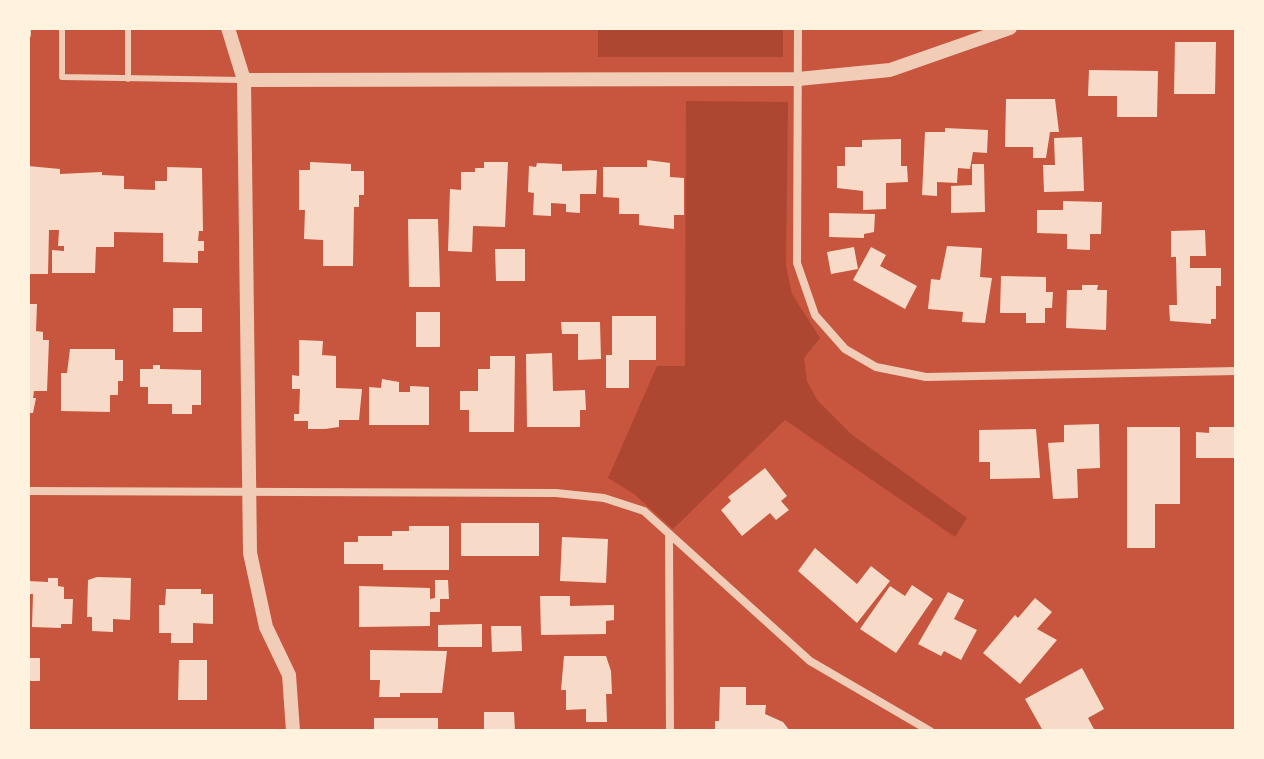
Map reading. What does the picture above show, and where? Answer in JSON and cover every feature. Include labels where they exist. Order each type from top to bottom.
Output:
[{"type":"street","points":[[228,28],[244,80],[250,553],[266,627],[289,675],[293,731]]},
{"type":"street","points":[[798,28],[797,263],[815,315],[845,349],[876,367],[926,377],[1236,371]]},
{"type":"street","points":[[244,80],[798,79],[890,70],[1010,28]]},
{"type":"street","points":[[28,491],[556,493],[604,498],[644,511],[669,537],[810,661],[930,731]]},
{"type":"street","points":[[669,537],[670,731]]},
{"type":"lane","points":[[28,28],[28,35]]},
{"type":"lane","points":[[62,28],[62,77],[244,80]]},
{"type":"lane","points":[[128,28],[128,79]]},
{"type":"shaded area","points":[[598,28],[783,28],[783,57],[598,57]]},
{"type":"shaded area","points":[[686,101],[788,102],[786,266],[792,294],[820,338],[804,358],[807,381],[817,400],[851,434],[967,518],[955,537],[785,420],[673,529],[634,494],[608,478],[657,366],[685,366]]},
{"type":"building","points":[[1175,42],[1216,42],[1215,94],[1174,94]]},
{"type":"building","points":[[1089,70],[1158,71],[1157,117],[1117,117],[1117,96],[1088,96]]},
{"type":"building","points":[[1006,99],[1055,99],[1059,132],[1050,132],[1046,158],[1033,158],[1033,147],[1005,147]]},
{"type":"building","points":[[945,128],[988,130],[987,153],[973,152],[970,169],[958,168],[957,183],[937,182],[937,196],[922,195],[925,132],[945,132]]},
{"type":"building","points":[[1082,137],[1084,191],[1044,192],[1043,165],[1055,165],[1054,138]]},
{"type":"building","points":[[901,139],[901,166],[907,166],[908,182],[886,183],[886,209],[863,210],[863,191],[837,188],[837,166],[845,166],[845,147],[862,147],[862,140]]},
{"type":"building","points":[[647,160],[670,163],[670,177],[684,178],[684,215],[674,215],[674,229],[639,225],[639,214],[619,214],[619,198],[603,197],[603,167],[647,167]]},
{"type":"building","points":[[310,162],[351,164],[351,171],[364,171],[364,195],[359,195],[359,207],[354,207],[353,266],[323,266],[323,240],[304,239],[305,210],[299,210],[299,170],[310,170]]},
{"type":"building","points":[[484,162],[508,162],[505,227],[473,226],[472,252],[448,251],[450,189],[461,190],[461,172],[475,172],[475,168],[484,168]]},
{"type":"building","points":[[537,163],[562,164],[562,171],[597,170],[596,194],[580,194],[580,213],[566,212],[566,204],[551,203],[551,216],[533,215],[534,193],[528,192],[529,166],[536,167]]},
{"type":"building","points":[[972,164],[984,164],[985,212],[951,213],[951,186],[972,185]]},
{"type":"building","points":[[28,166],[60,169],[60,174],[102,172],[102,175],[124,176],[124,189],[155,190],[155,181],[167,181],[167,167],[202,168],[203,231],[199,231],[198,241],[204,241],[204,251],[198,251],[198,263],[163,262],[163,233],[114,232],[114,247],[96,247],[95,273],[52,273],[52,250],[64,251],[64,246],[58,246],[59,230],[49,230],[48,274],[28,274]]},
{"type":"building","points":[[1063,201],[1102,202],[1101,234],[1090,234],[1090,250],[1067,249],[1067,234],[1037,233],[1037,210],[1063,210]]},
{"type":"building","points":[[829,213],[875,214],[874,232],[864,234],[864,238],[829,237]]},
{"type":"building","points":[[408,219],[438,219],[440,287],[409,287]]},
{"type":"building","points":[[1205,230],[1206,256],[1190,256],[1190,268],[1221,268],[1221,286],[1216,286],[1216,319],[1211,319],[1211,324],[1170,321],[1169,305],[1177,305],[1176,257],[1171,257],[1171,231]]},
{"type":"building","points":[[947,246],[982,248],[980,277],[992,278],[985,323],[962,322],[963,312],[928,309],[931,279],[940,280]]},
{"type":"building","points":[[854,247],[858,269],[831,274],[827,252]]},
{"type":"building","points":[[871,247],[886,255],[880,266],[917,286],[905,309],[853,280]]},
{"type":"building","points":[[495,249],[525,249],[525,281],[496,281]]},
{"type":"building","points":[[1001,276],[1046,277],[1046,292],[1053,292],[1052,308],[1045,308],[1045,323],[1026,323],[1026,313],[1000,313]]},
{"type":"building","points":[[1082,285],[1098,285],[1097,290],[1107,290],[1106,330],[1066,328],[1067,290],[1082,290]]},
{"type":"building","points":[[28,304],[37,304],[36,331],[43,332],[43,340],[49,340],[47,391],[34,391],[33,413],[28,413]]},
{"type":"building","points":[[173,308],[202,308],[202,332],[173,332]]},
{"type":"building","points":[[416,312],[440,312],[440,347],[416,347]]},
{"type":"building","points":[[612,316],[656,316],[656,360],[629,360],[629,388],[606,388],[606,355],[612,355]]},
{"type":"building","points":[[561,322],[600,322],[601,359],[578,360],[578,334],[562,334]]},
{"type":"building","points":[[299,340],[323,341],[322,355],[336,356],[336,388],[362,389],[359,420],[339,420],[339,427],[325,429],[308,429],[308,421],[294,421],[294,414],[299,414],[300,389],[292,389],[292,375],[299,376]]},
{"type":"building","points":[[70,349],[115,349],[115,360],[123,360],[123,381],[118,381],[118,395],[110,395],[110,412],[61,411],[61,373],[67,373]]},
{"type":"building","points":[[552,353],[553,391],[585,390],[586,410],[580,410],[580,427],[527,427],[526,354]]},
{"type":"building","points":[[490,356],[515,356],[514,432],[469,432],[469,410],[460,410],[460,391],[478,391],[478,369],[490,369]]},
{"type":"building","points":[[153,365],[160,365],[160,369],[201,370],[201,405],[192,405],[192,414],[172,414],[172,404],[148,404],[148,387],[140,387],[140,369],[153,369]]},
{"type":"building","points":[[382,379],[399,382],[399,392],[410,392],[410,386],[429,387],[429,425],[369,425],[369,387],[381,388]]},
{"type":"building","points":[[1099,424],[1100,468],[1077,469],[1078,498],[1053,499],[1048,443],[1064,442],[1064,425]]},
{"type":"building","points":[[1127,427],[1180,427],[1180,504],[1155,504],[1155,548],[1127,548]]},
{"type":"building","points":[[1209,427],[1236,427],[1236,458],[1196,458],[1196,432],[1209,433]]},
{"type":"building","points":[[1036,429],[1040,478],[990,479],[990,462],[979,462],[979,430]]},
{"type":"building","points":[[765,468],[787,496],[781,501],[789,510],[776,520],[770,513],[742,536],[721,510],[731,501],[728,497]]},
{"type":"building","points":[[461,523],[539,523],[539,556],[461,556]]},
{"type":"building","points":[[409,526],[449,526],[449,570],[383,570],[383,564],[344,564],[344,542],[358,542],[358,536],[392,536],[392,531],[409,531]]},
{"type":"building","points":[[562,537],[608,539],[606,583],[560,581]]},
{"type":"building","points":[[815,548],[857,584],[871,566],[890,581],[857,623],[798,571]]},
{"type":"building","points":[[97,577],[131,578],[130,620],[113,619],[113,632],[92,631],[92,617],[87,617],[88,580]]},
{"type":"building","points":[[48,578],[58,578],[58,586],[64,587],[64,599],[73,599],[72,624],[61,624],[61,628],[32,627],[33,594],[28,594],[28,581],[48,582]]},
{"type":"building","points":[[435,580],[448,580],[449,599],[440,599],[440,612],[430,612],[430,626],[359,627],[359,586],[430,588],[430,599],[435,598]]},
{"type":"building","points":[[912,585],[933,599],[896,653],[860,629],[890,586],[905,596]]},
{"type":"building","points":[[166,589],[201,589],[201,594],[213,594],[213,624],[193,623],[193,643],[171,643],[171,633],[159,633],[159,605],[165,605]]},
{"type":"building","points":[[948,592],[964,600],[954,619],[977,630],[961,660],[944,651],[941,656],[918,644]]},
{"type":"building","points":[[540,596],[570,596],[570,606],[614,605],[614,620],[606,621],[606,634],[541,635]]},
{"type":"building","points":[[1035,598],[1052,612],[1037,629],[1057,640],[1020,684],[983,653],[1015,615],[1018,618]]},
{"type":"building","points":[[482,624],[482,647],[438,647],[438,625]]},
{"type":"building","points":[[491,626],[521,626],[522,651],[492,652]]},
{"type":"building","points":[[370,650],[447,651],[442,693],[400,693],[400,697],[379,697],[380,680],[370,680]]},
{"type":"building","points":[[564,656],[606,656],[611,671],[612,694],[606,694],[607,722],[586,722],[586,709],[566,710],[566,690],[561,690]]},
{"type":"building","points":[[28,658],[40,658],[40,681],[28,681]]},
{"type":"building","points":[[179,660],[207,660],[207,700],[178,700]]},
{"type":"building","points":[[1082,668],[1104,709],[1088,718],[1095,731],[1043,731],[1025,699]]},
{"type":"building","points":[[720,687],[746,687],[746,705],[766,705],[765,714],[783,722],[790,731],[715,731],[715,721],[719,721]]},
{"type":"building","points":[[484,712],[514,712],[515,731],[484,731]]},
{"type":"building","points":[[374,718],[438,718],[438,731],[374,731]]}]
